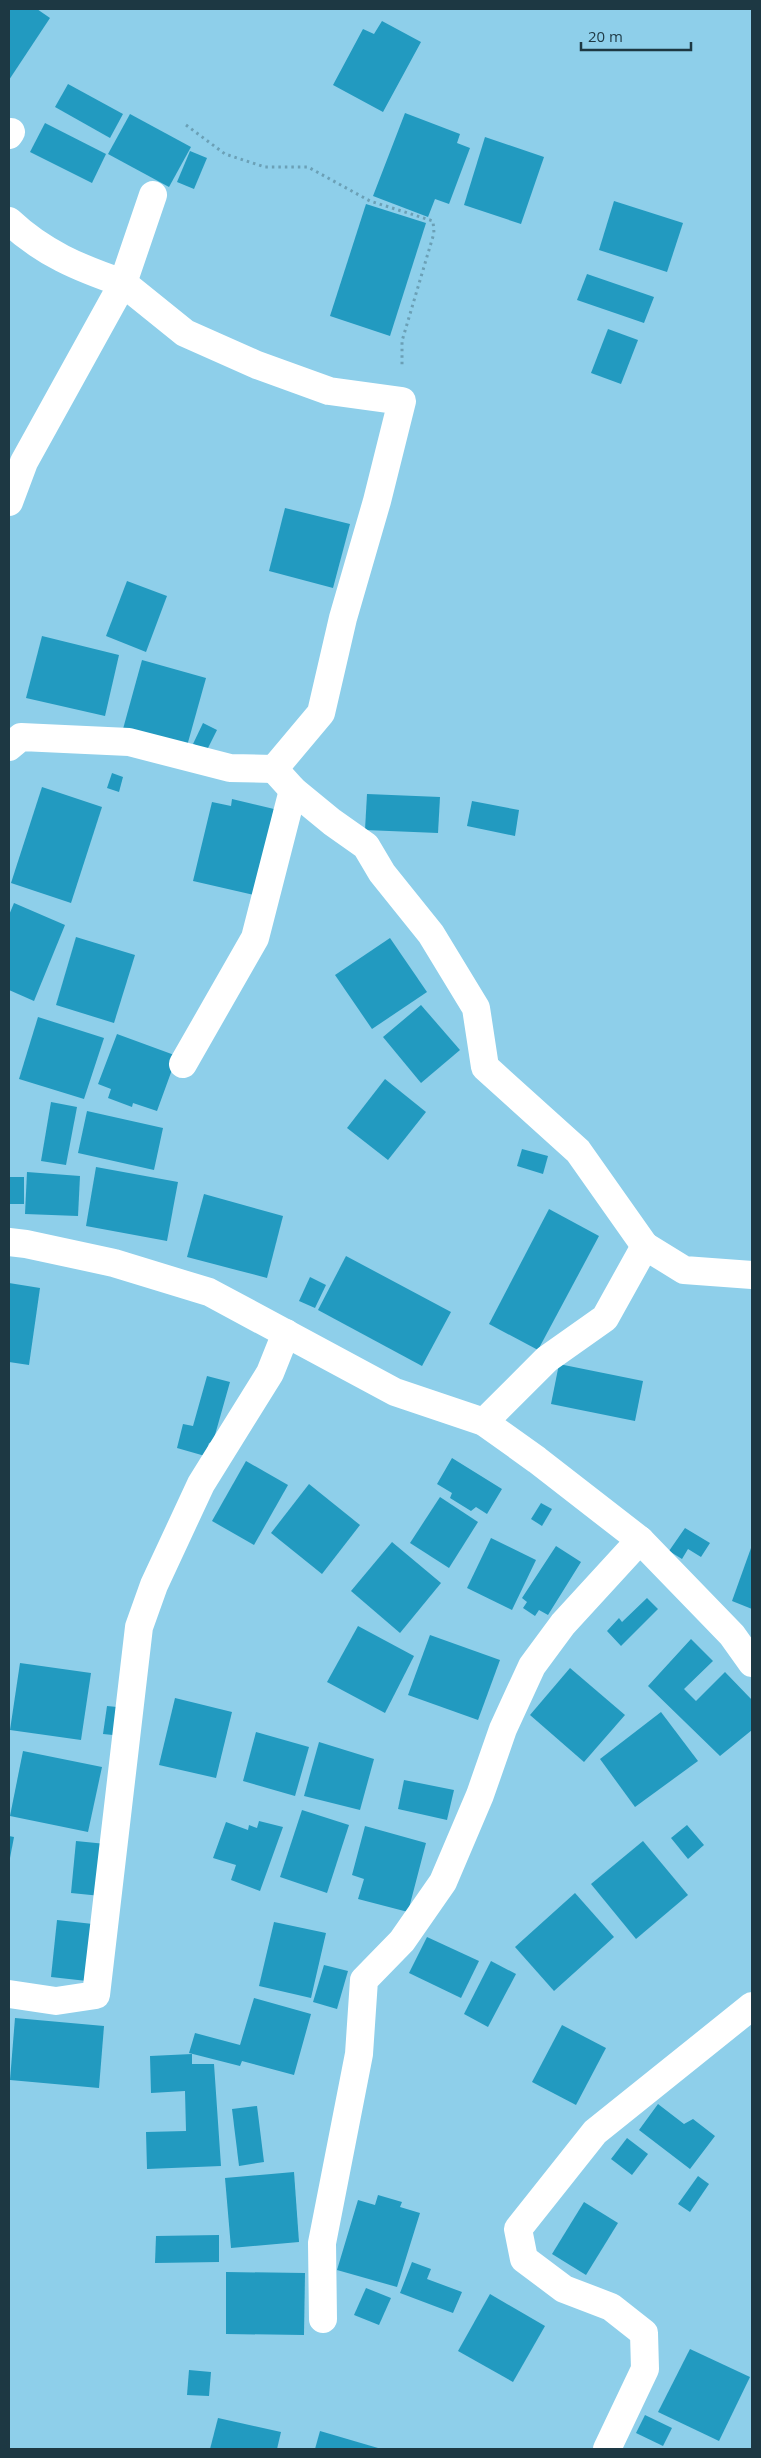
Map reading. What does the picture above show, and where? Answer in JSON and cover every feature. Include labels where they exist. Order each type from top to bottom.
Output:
[{"type":"street","points":[[9,502],[24,462],[123,283],[153,196]]},
{"type":"street","points":[[9,221],[30,241],[78,268],[123,283],[184,333],[257,365],[329,390],[402,401],[377,501],[343,618],[321,713],[274,769]]},
{"type":"street","points":[[9,747],[21,738],[130,742],[230,768],[274,769],[293,790],[332,822],[366,846],[382,873],[431,934],[476,1008],[485,1067],[578,1151],[645,1246],[684,1270],[752,1274]]},
{"type":"street","points":[[183,1064],[255,938],[293,790]]},
{"type":"street","points":[[9,1242],[114,1262],[209,1292],[395,1392],[484,1422],[537,1460],[640,1540],[732,1635],[751,1660]]},
{"type":"street","points":[[484,1422],[547,1359],[605,1318],[645,1246]]},
{"type":"street","points":[[9,1994],[56,2000],[96,1995],[139,1627],[154,1585],[201,1484],[270,1373],[286,1333]]},
{"type":"street","points":[[323,2320],[322,2243],[359,2054],[364,1980],[402,1941],[443,1882],[480,1795],[503,1729],[532,1666],[563,1624],[640,1540]]},
{"type":"street","points":[[607,2449],[645,2369],[644,2333],[611,2307],[564,2289],[524,2258],[518,2228],[595,2132],[752,2006]]},
{"type":"path","points":[[186,124],[226,154],[265,167],[308,167],[370,201],[433,222],[434,233],[402,341],[402,401]]},
{"type":"building","points":[[9,9],[37,9],[50,18],[9,80]]},
{"type":"building","points":[[382,21],[421,42],[383,112],[333,85],[363,29],[374,34]]},
{"type":"building","points":[[68,84],[123,114],[110,138],[55,107]]},
{"type":"building","points":[[405,113],[460,134],[457,143],[470,148],[449,204],[435,199],[428,217],[373,196]]},
{"type":"building","points":[[130,114],[191,147],[169,187],[108,154]]},
{"type":"building","points":[[45,123],[106,154],[92,183],[30,152]]},
{"type":"building","points":[[485,137],[544,157],[521,224],[464,205]]},
{"type":"building","points":[[190,151],[207,158],[194,189],[177,182]]},
{"type":"building","points":[[614,201],[683,223],[667,272],[599,250]]},
{"type":"building","points":[[366,204],[426,223],[390,336],[330,316]]},
{"type":"building","points":[[587,274],[654,297],[644,323],[577,300]]},
{"type":"building","points":[[608,329],[638,340],[621,384],[591,373]]},
{"type":"building","points":[[285,508],[350,524],[333,588],[269,571]]},
{"type":"building","points":[[127,581],[167,596],[146,652],[106,636]]},
{"type":"building","points":[[42,636],[119,655],[105,716],[26,698]]},
{"type":"building","points":[[142,660],[206,678],[187,746],[123,729]]},
{"type":"building","points":[[203,723],[217,730],[207,750],[193,744]]},
{"type":"building","points":[[112,773],[123,777],[119,792],[107,788]]},
{"type":"building","points":[[42,787],[102,807],[71,903],[11,883]]},
{"type":"building","points":[[367,794],[440,797],[438,833],[365,830]]},
{"type":"building","points":[[232,799],[274,809],[254,895],[193,881],[212,802],[231,806]]},
{"type":"building","points":[[472,801],[519,810],[515,836],[467,826]]},
{"type":"building","points":[[14,903],[65,925],[34,1001],[9,990],[9,915]]},
{"type":"building","points":[[76,937],[135,955],[114,1023],[56,1005]]},
{"type":"building","points":[[390,938],[427,992],[372,1029],[335,975]]},
{"type":"building","points":[[421,1005],[460,1050],[421,1083],[383,1037]]},
{"type":"building","points":[[38,1017],[104,1038],[84,1099],[19,1079]]},
{"type":"building","points":[[117,1034],[177,1056],[157,1111],[133,1103],[132,1107],[108,1098],[111,1089],[98,1084]]},
{"type":"building","points":[[385,1079],[426,1112],[388,1160],[347,1128]]},
{"type":"building","points":[[51,1102],[77,1107],[66,1165],[41,1161]]},
{"type":"building","points":[[87,1111],[163,1128],[154,1170],[78,1153]]},
{"type":"building","points":[[522,1149],[548,1156],[543,1174],[517,1166]]},
{"type":"building","points":[[96,1167],[178,1182],[167,1241],[86,1226]]},
{"type":"building","points":[[27,1172],[80,1176],[78,1216],[25,1214]]},
{"type":"building","points":[[9,1177],[24,1177],[24,1204],[9,1204]]},
{"type":"building","points":[[204,1194],[283,1216],[267,1278],[187,1257]]},
{"type":"building","points":[[549,1209],[599,1236],[538,1350],[489,1324]]},
{"type":"building","points":[[346,1256],[451,1312],[422,1366],[318,1310]]},
{"type":"building","points":[[310,1277],[326,1285],[315,1308],[299,1301]]},
{"type":"building","points":[[9,1283],[40,1288],[29,1365],[9,1362]]},
{"type":"building","points":[[559,1364],[643,1381],[635,1421],[551,1404]]},
{"type":"building","points":[[207,1376],[230,1382],[213,1442],[209,1443],[205,1456],[177,1448],[183,1424],[193,1426]]},
{"type":"building","points":[[452,1458],[502,1489],[487,1514],[476,1507],[471,1511],[450,1498],[452,1493],[437,1484]]},
{"type":"building","points":[[246,1461],[288,1485],[254,1545],[212,1521]]},
{"type":"building","points":[[309,1484],[360,1525],[322,1574],[271,1533]]},
{"type":"building","points":[[440,1497],[478,1522],[449,1568],[410,1543]]},
{"type":"building","points":[[541,1503],[552,1509],[542,1526],[531,1519]]},
{"type":"building","points":[[685,1528],[710,1543],[701,1557],[688,1549],[682,1559],[669,1551]]},
{"type":"building","points":[[491,1538],[536,1560],[512,1610],[467,1588]]},
{"type":"building","points":[[392,1542],[441,1583],[400,1633],[351,1591]]},
{"type":"building","points":[[556,1546],[581,1562],[548,1615],[539,1610],[535,1616],[523,1608],[527,1602],[522,1598]]},
{"type":"building","points":[[752,1548],[752,1609],[732,1601]]},
{"type":"building","points":[[647,1598],[658,1609],[621,1646],[607,1631],[619,1618],[622,1622]]},
{"type":"building","points":[[358,1626],[414,1656],[385,1713],[327,1682]]},
{"type":"building","points":[[430,1635],[500,1660],[478,1720],[408,1695]]},
{"type":"building","points":[[691,1639],[713,1661],[684,1689],[696,1701],[725,1672],[752,1700],[752,1730],[720,1756],[648,1686]]},
{"type":"building","points":[[20,1663],[91,1673],[81,1740],[10,1730]]},
{"type":"building","points":[[570,1668],[625,1715],[584,1762],[530,1715]]},
{"type":"building","points":[[175,1698],[232,1712],[216,1778],[159,1765]]},
{"type":"building","points":[[107,1706],[117,1707],[113,1735],[103,1734]]},
{"type":"building","points":[[661,1712],[698,1761],[635,1807],[600,1759]]},
{"type":"building","points":[[256,1732],[309,1747],[295,1796],[243,1781]]},
{"type":"building","points":[[319,1742],[374,1759],[360,1810],[304,1796]]},
{"type":"building","points":[[23,1751],[102,1767],[88,1832],[10,1816]]},
{"type":"building","points":[[404,1780],[454,1790],[447,1820],[398,1809]]},
{"type":"building","points":[[302,1810],[349,1825],[327,1893],[280,1877]]},
{"type":"building","points":[[259,1821],[283,1827],[260,1891],[231,1880],[236,1865],[213,1858],[226,1822],[248,1830],[249,1825],[257,1828]]},
{"type":"building","points":[[687,1825],[704,1845],[688,1859],[671,1838]]},
{"type":"building","points":[[365,1826],[426,1843],[408,1912],[358,1899],[364,1879],[352,1875]]},
{"type":"building","points":[[9,1836],[14,1837],[10,1858],[9,1858]]},
{"type":"building","points":[[76,1841],[106,1844],[101,1896],[71,1893]]},
{"type":"building","points":[[643,1841],[688,1895],[636,1939],[591,1884]]},
{"type":"building","points":[[575,1893],[614,1937],[554,1991],[515,1947]]},
{"type":"building","points":[[57,1920],[93,1924],[87,1981],[51,1977]]},
{"type":"building","points":[[274,1922],[326,1933],[311,1998],[259,1986]]},
{"type":"building","points":[[427,1937],[479,1961],[461,1998],[409,1973]]},
{"type":"building","points":[[491,1961],[516,1974],[488,2027],[464,2014]]},
{"type":"building","points":[[324,1965],[348,1971],[337,2009],[313,2002]]},
{"type":"building","points":[[254,1998],[311,2014],[294,2075],[242,2061],[240,2066],[189,2053],[195,2033],[240,2045]]},
{"type":"building","points":[[15,2018],[104,2026],[99,2088],[10,2080]]},
{"type":"building","points":[[562,2025],[606,2048],[576,2105],[532,2082]]},
{"type":"building","points":[[192,2054],[192,2064],[214,2064],[221,2166],[147,2169],[146,2132],[186,2131],[185,2091],[151,2093],[150,2056]]},
{"type":"building","points":[[658,2104],[684,2124],[693,2119],[715,2136],[690,2169],[639,2130]]},
{"type":"building","points":[[257,2106],[264,2162],[239,2166],[232,2109]]},
{"type":"building","points":[[627,2138],[648,2154],[632,2175],[611,2159]]},
{"type":"building","points":[[294,2172],[299,2242],[231,2248],[225,2178]]},
{"type":"building","points":[[698,2176],[709,2184],[690,2212],[678,2204]]},
{"type":"building","points":[[378,2195],[402,2202],[400,2207],[420,2213],[397,2287],[337,2270],[358,2200],[375,2205]]},
{"type":"building","points":[[584,2202],[618,2223],[586,2275],[552,2254]]},
{"type":"building","points":[[219,2235],[219,2262],[155,2263],[156,2236]]},
{"type":"building","points":[[412,2262],[431,2269],[427,2279],[462,2292],[453,2313],[400,2293]]},
{"type":"building","points":[[226,2272],[305,2273],[304,2335],[226,2334]]},
{"type":"building","points":[[366,2288],[391,2298],[379,2325],[354,2315]]},
{"type":"building","points":[[490,2294],[545,2326],[513,2382],[458,2351]]},
{"type":"building","points":[[690,2349],[750,2377],[719,2441],[658,2412]]},
{"type":"building","points":[[189,2370],[211,2372],[209,2396],[187,2395]]},
{"type":"building","points":[[645,2415],[672,2428],[663,2446],[636,2433]]},
{"type":"building","points":[[218,2418],[281,2432],[277,2449],[210,2449]]},
{"type":"building","points":[[320,2431],[378,2448],[315,2449]]}]
